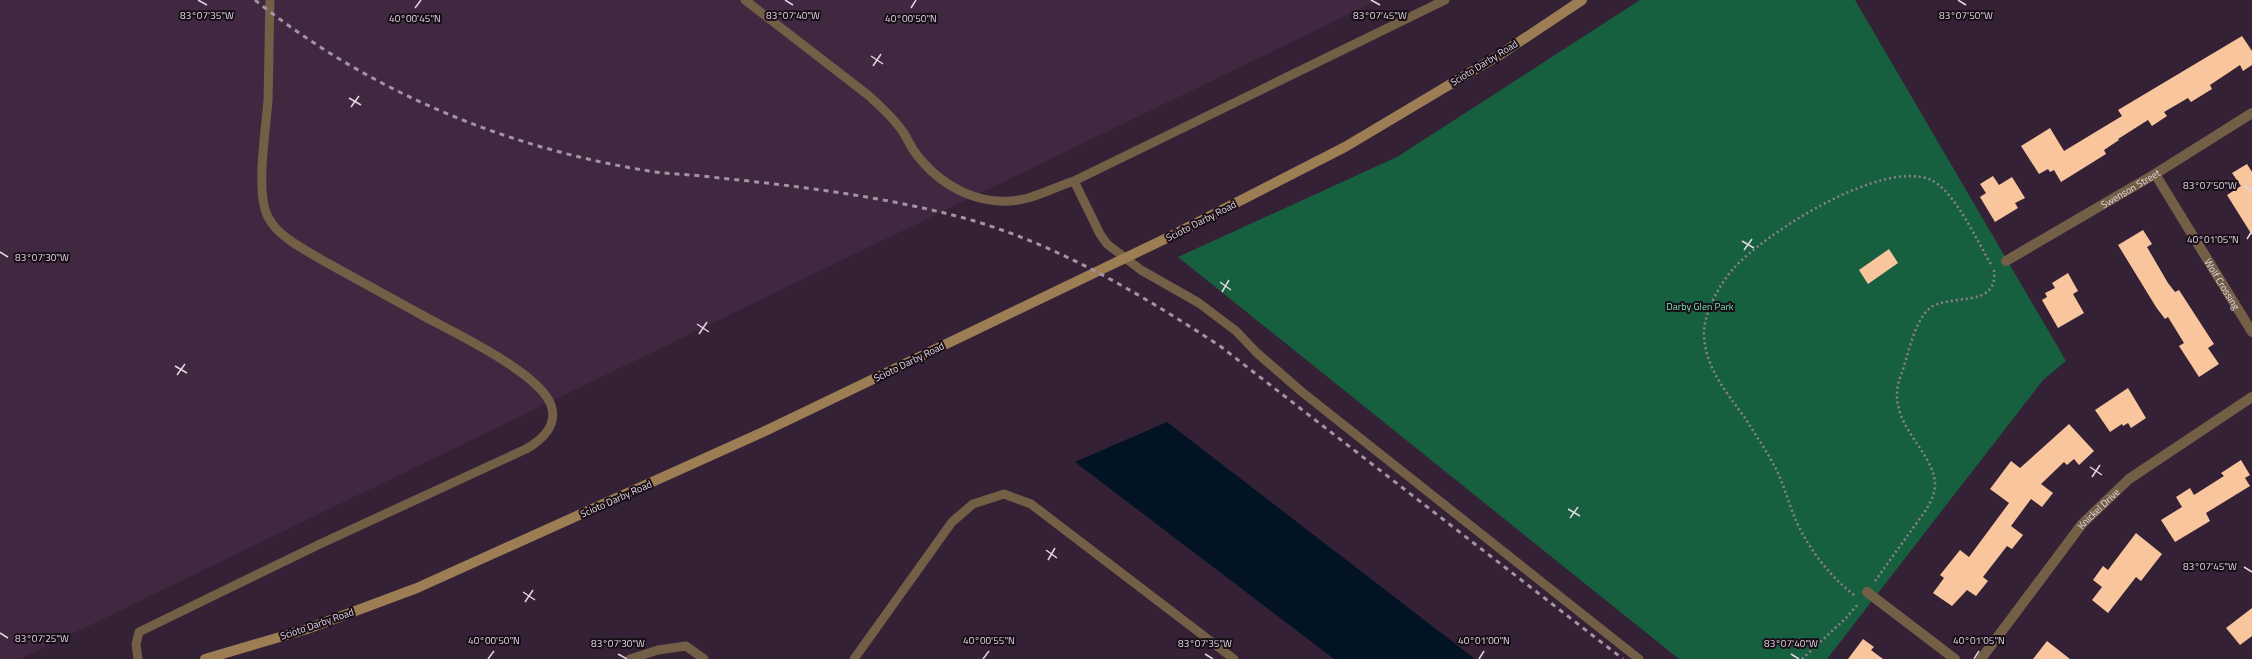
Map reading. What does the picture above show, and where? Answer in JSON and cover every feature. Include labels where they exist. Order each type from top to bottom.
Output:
[{"type":"main road","name":"Scioto Darby Road","points":[[205,659],[307,629],[417,588],[763,432],[1171,236],[1344,147],[1500,54],[1582,0]]},
{"type":"street","name":"Swenson Street","points":[[2006,261],[2155,174],[2252,113]]},
{"type":"street","name":"Wolf Crossing","points":[[2155,174],[2252,332]]},
{"type":"street","name":"Knickel Drive","points":[[1981,659],[2082,524],[2130,479],[2252,398]]},
{"type":"street","points":[[1867,592],[1956,659]]},
{"type":"lane","points":[[138,659],[136,644],[139,632],[320,544],[536,443],[548,431],[553,417],[551,405],[542,391],[508,364],[322,260],[278,230],[268,217],[261,198],[268,101],[270,0]]},
{"type":"lane","points":[[745,0],[868,94],[903,132],[925,164],[956,190],[976,198],[1008,201],[1027,198],[1074,180],[1445,0]]},
{"type":"lane","points":[[1074,180],[1100,234],[1107,244],[1141,270],[1200,303],[1236,330],[1256,353],[1302,392],[1639,659]]},
{"type":"lane","points":[[854,659],[952,522],[973,504],[1004,494],[1031,504],[1234,659]]},
{"type":"lane","points":[[630,659],[658,650],[686,646],[704,659]]},
{"type":"lane","points":[[651,659],[658,650]]},
{"type":"path","points":[[1802,659],[1846,618],[1861,601],[1833,577],[1811,550],[1798,523],[1776,468],[1748,423],[1722,388],[1709,363],[1704,335],[1706,320],[1714,299],[1734,267],[1772,236],[1801,216],[1861,186],[1902,176],[1927,178],[1944,188],[1960,211],[1994,270],[1995,281],[1986,292],[1970,299],[1939,303],[1929,309],[1916,328],[1898,382],[1898,404],[1902,420],[1928,464],[1935,486],[1932,499],[1926,510],[1867,592]]},
{"type":"path","points":[[1994,270],[2006,261]]},
{"type":"shaded area","points":[[0,0],[1378,0],[20,659],[0,659]]},
{"type":"green space","name":"Darby Glen Park","points":[[1640,0],[1855,0],[2066,361],[2043,380],[1827,659],[1679,659],[1178,257],[1397,157]]},
{"type":"water","points":[[1167,422],[1475,659],[1334,659],[1075,462]]},
{"type":"building","points":[[2242,36],[2252,51],[2252,65],[2243,71],[2240,65],[2210,85],[2212,89],[2191,102],[2188,98],[2164,112],[2167,116],[2152,126],[2148,120],[2118,139],[2119,140],[2104,150],[2106,154],[2061,182],[2054,170],[2050,172],[2048,169],[2039,174],[2021,146],[2050,128],[2064,151],[2122,116],[2118,110]]},
{"type":"building","points":[[2247,164],[2252,172],[2252,235],[2227,195],[2241,186],[2232,173]]},
{"type":"building","points":[[1993,176],[1999,185],[2012,177],[2025,198],[2015,203],[2018,208],[1995,222],[1980,197],[1986,193],[1980,184]]},
{"type":"building","points":[[2143,230],[2152,244],[2147,247],[2168,283],[2175,292],[2179,290],[2214,344],[2208,348],[2219,364],[2199,377],[2179,346],[2184,343],[2168,317],[2165,319],[2156,307],[2118,245]]},
{"type":"building","points":[[1889,249],[1898,263],[1868,284],[1859,270]]},
{"type":"building","points":[[2068,273],[2078,291],[2073,294],[2084,313],[2058,328],[2042,300],[2047,297],[2045,293],[2055,288],[2052,283]]},
{"type":"building","points":[[2128,388],[2146,418],[2131,428],[2128,423],[2123,426],[2122,424],[2110,432],[2095,410]]},
{"type":"building","points":[[2069,424],[2094,451],[2079,465],[2074,459],[2067,465],[2064,462],[2041,484],[2053,493],[2042,507],[2031,499],[2011,526],[2023,535],[2012,549],[2007,546],[1983,577],[1988,581],[1976,596],[1967,590],[1952,606],[1933,593],[1944,578],[1940,575],[1960,550],[1969,557],[2009,503],[1990,489],[2011,461],[2020,468]]},
{"type":"building","points":[[2241,460],[2250,475],[2245,478],[2250,486],[2206,513],[2210,521],[2175,542],[2161,520],[2182,507],[2176,497],[2190,488],[2194,495],[2224,476],[2221,473]]},
{"type":"building","points":[[2136,533],[2162,554],[2141,581],[2136,577],[2108,613],[2092,600],[2102,587],[2093,580],[2103,566],[2108,570]]},
{"type":"building","points":[[2252,608],[2252,636],[2240,645],[2226,628]]},
{"type":"building","points":[[1863,639],[1874,647],[1871,650],[1883,659],[1848,659]]},
{"type":"building","points":[[2047,641],[2070,659],[2033,659]]},
{"type":"railway","points":[[255,0],[299,33],[344,62],[392,88],[441,111],[491,131],[596,161],[649,171],[800,187],[866,197],[932,210],[998,229],[1065,256],[1128,289],[1190,326],[1220,346],[1623,659]]}]
